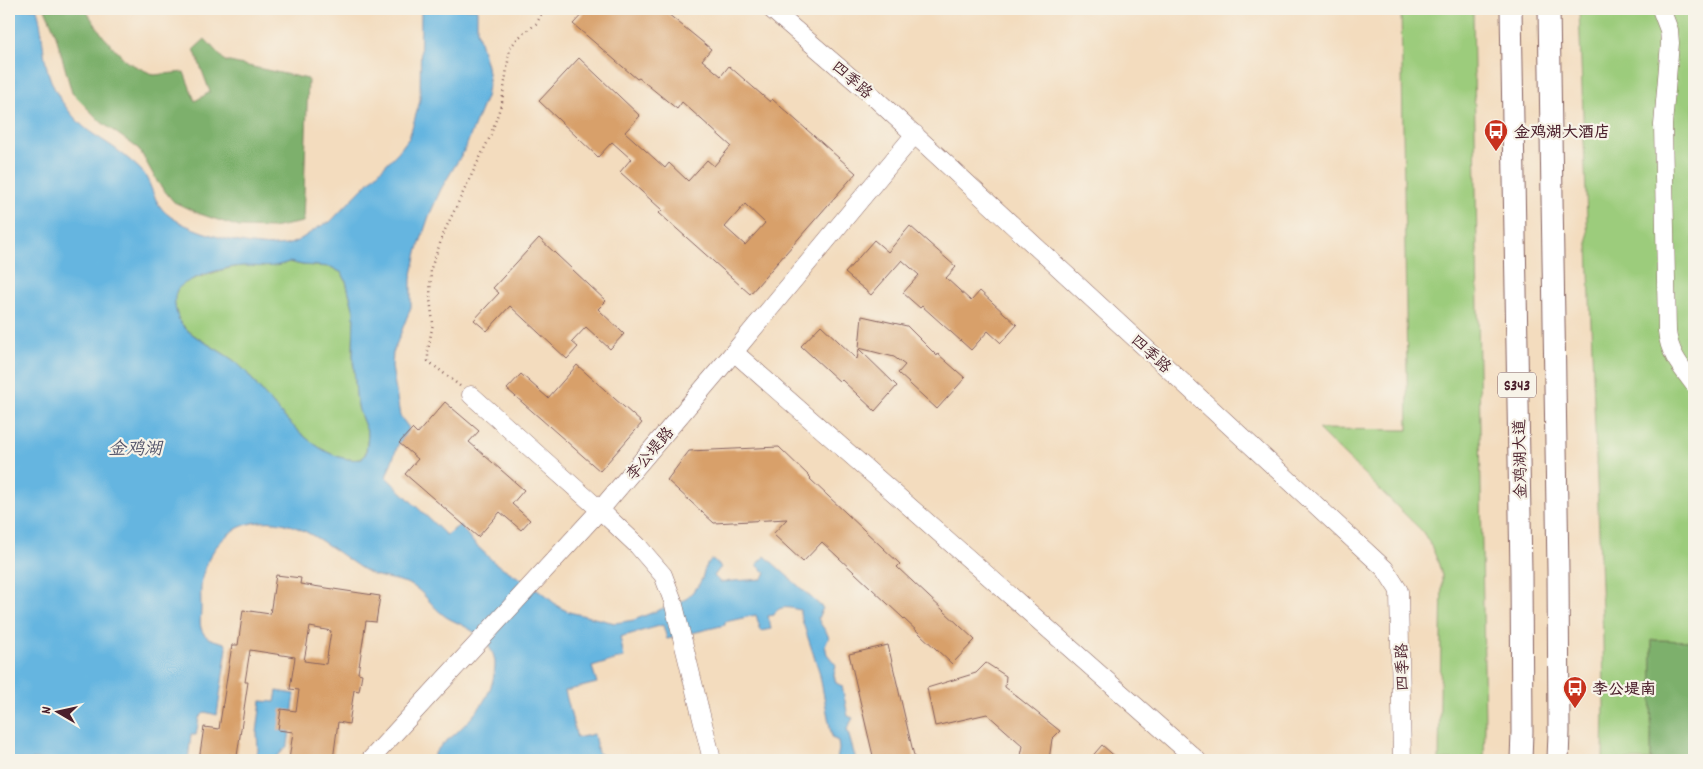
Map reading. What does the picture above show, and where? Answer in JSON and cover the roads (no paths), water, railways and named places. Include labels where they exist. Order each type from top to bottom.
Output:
[{"type":"main road","name":"金鸡湖大道","points":[[1511,9],[1521,572],[1521,760]]},
{"type":"main road","name":"S343","points":[[1549,9],[1558,628],[1558,760]]},
{"type":"street","name":"四季路","points":[[771,9],[915,134],[1385,569],[1399,591],[1402,760]]},
{"type":"street","points":[[1661,9],[1669,30],[1670,43],[1663,125],[1667,331],[1675,358],[1694,384]]},
{"type":"street","name":"李公堤路","points":[[370,760],[600,510],[915,134]]},
{"type":"street","points":[[734,352],[1196,760]]},
{"type":"street","points":[[471,395],[600,510],[638,546],[663,575],[673,601],[712,760]]},
{"type":"water","name":"金鸡湖","points":[[9,9],[37,9],[46,64],[58,95],[68,110],[85,128],[118,151],[144,173],[162,209],[185,225],[220,238],[273,246],[292,243],[330,222],[399,151],[409,138],[420,101],[421,9],[477,9],[477,30],[489,81],[486,97],[465,149],[441,189],[429,216],[417,252],[411,279],[411,307],[393,353],[392,367],[400,416],[409,428],[398,445],[386,477],[446,535],[460,525],[473,542],[495,563],[540,591],[559,607],[569,612],[615,623],[634,620],[686,599],[698,586],[705,567],[712,559],[721,567],[714,576],[720,582],[762,579],[766,573],[757,565],[765,556],[823,608],[818,618],[829,638],[825,645],[827,654],[836,665],[834,675],[836,683],[842,686],[848,716],[853,718],[847,729],[856,760],[837,760],[838,741],[832,738],[819,671],[800,610],[782,608],[774,615],[768,616],[771,629],[761,631],[756,615],[725,622],[725,625],[667,639],[663,625],[620,637],[624,657],[592,667],[597,683],[565,691],[577,738],[594,734],[598,753],[611,760],[432,760],[438,749],[476,713],[487,696],[494,677],[495,659],[486,642],[464,626],[443,615],[420,591],[411,585],[369,573],[312,535],[298,528],[269,522],[253,523],[234,530],[219,543],[208,560],[201,586],[201,628],[206,636],[225,643],[227,648],[217,715],[205,712],[199,718],[196,735],[191,735],[188,760],[9,760]],"holes":[[[289,262],[331,267],[342,273],[346,281],[354,312],[353,355],[356,395],[359,411],[368,434],[366,453],[362,459],[348,459],[320,448],[283,416],[243,368],[198,338],[183,326],[179,320],[175,301],[176,293],[177,290],[189,281],[218,270],[244,266],[271,266]]]},
{"type":"water","points":[[277,691],[295,694],[288,745],[274,760],[255,760],[258,750],[257,733],[261,701],[275,702]]},
{"type":"place","name":"金鸡湖大酒店","points":[[1496,152]]},
{"type":"place","name":"李公堤南","points":[[1575,709]]}]
